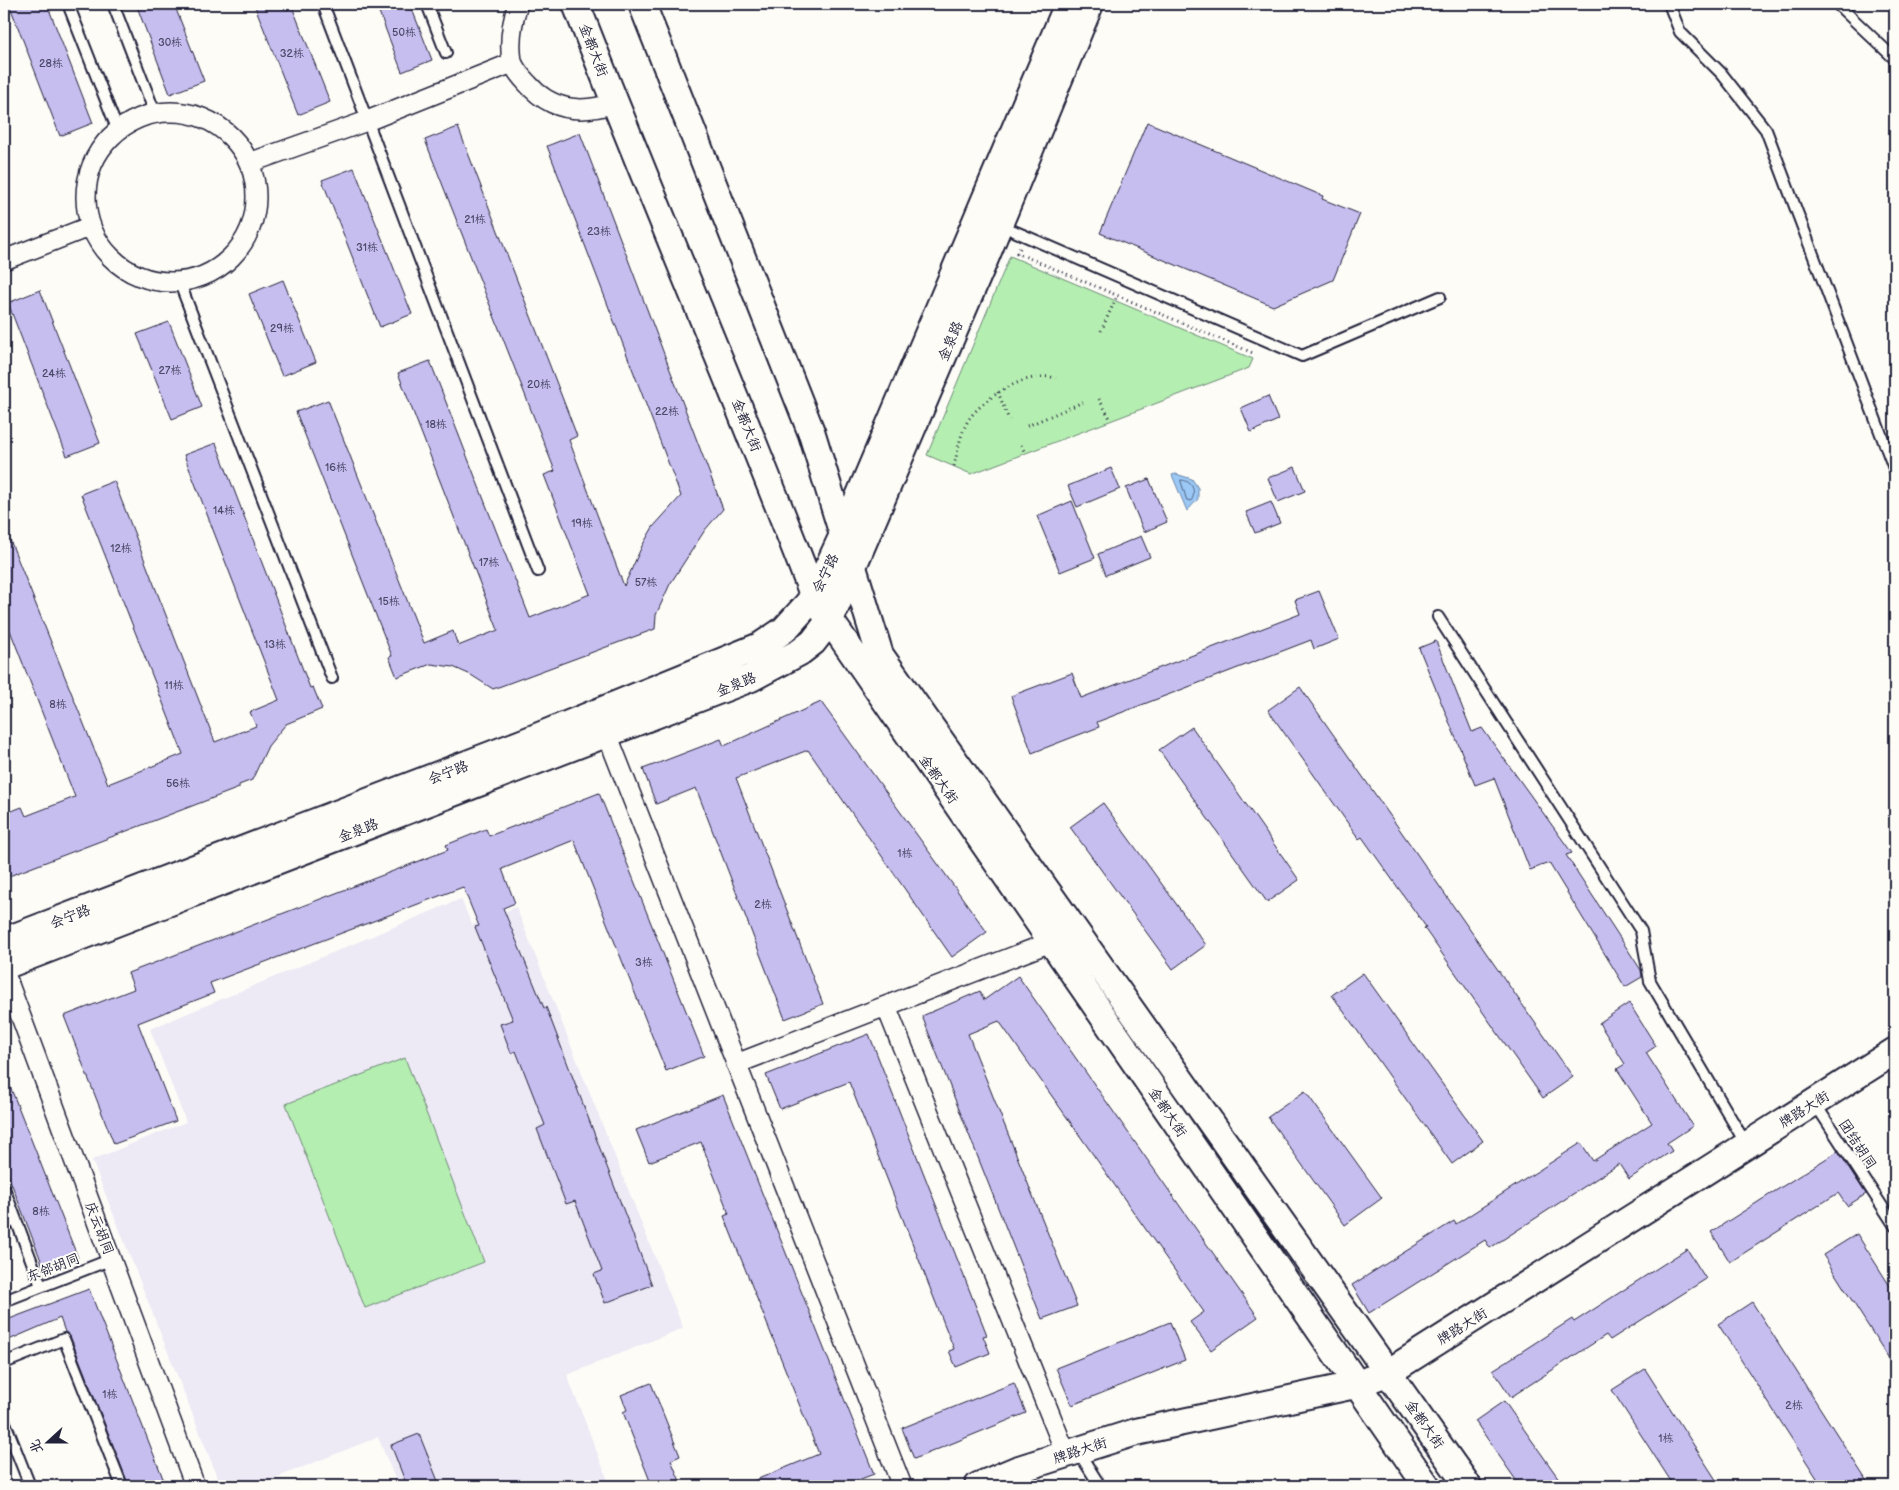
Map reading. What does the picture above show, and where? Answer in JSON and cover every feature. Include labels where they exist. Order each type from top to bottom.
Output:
[{"type":"main road","name":"金都大街","points":[[576,4],[614,104],[761,458],[814,597],[1355,1385],[1427,1486]]},
{"type":"main road","name":"金都大街","points":[[642,4],[812,434],[842,537],[880,655],[1468,1486]]},
{"type":"main road","name":"金泉路","points":[[842,537],[1068,4]]},
{"type":"main road","name":"金泉路","points":[[4,966],[751,678],[776,666],[813,642],[830,620],[853,568],[999,225],[1090,4]]},
{"type":"main road","name":"会宁路","points":[[4,941],[527,741],[760,646],[784,630],[814,597],[842,537]]},
{"type":"main road","name":"牌路大街","points":[[978,1486],[1016,1470],[1136,1432],[1355,1385],[1389,1372],[1895,1050]]},
{"type":"street","points":[[518,4],[511,27],[512,63],[534,92],[550,103],[566,109],[582,111],[614,104]]},
{"type":"street","points":[[248,163],[367,121],[512,63]]},
{"type":"street","points":[[155,113],[187,114],[218,126],[235,142],[248,163],[254,179],[254,213],[249,229],[241,244],[217,268],[202,276],[179,281],[152,280],[122,266],[104,248],[91,226],[87,202],[88,177],[102,148],[118,131],[139,118],[155,113]]},
{"type":"street","points":[[4,260],[91,226]]},
{"type":"street","points":[[607,734],[902,1486]]},
{"type":"street","points":[[736,1064],[1052,942]]},
{"type":"street","name":"庆云胡同","points":[[4,970],[195,1486]]},
{"type":"street","points":[[886,1006],[1072,1452]]},
{"type":"lane","points":[[68,4],[118,131]]},
{"type":"lane","points":[[113,4],[155,113]]},
{"type":"lane","points":[[324,4],[538,571]]},
{"type":"lane","points":[[427,4],[446,53]]},
{"type":"lane","points":[[1669,4],[1680,32],[1722,74],[1766,130],[1895,471]]},
{"type":"lane","points":[[1837,4],[1895,59]]},
{"type":"lane","points":[[999,225],[1302,356],[1440,297]]},
{"type":"lane","points":[[179,281],[332,678]]},
{"type":"lane","points":[[1438,617],[1641,931],[1650,981],[1746,1145]]},
{"type":"lane","name":"团结胡同","points":[[1814,1102],[1895,1226]]},
{"type":"lane","points":[[4,1188],[42,1286]]},
{"type":"lane","points":[[4,1225],[16,1220]]},
{"type":"lane","name":"东邻胡同","points":[[4,1301],[112,1259]]},
{"type":"lane","points":[[4,1363],[64,1339],[122,1486]]},
{"type":"lane","points":[[4,1420],[30,1486]]},
{"type":"lane","points":[[1072,1452],[1100,1486]]},
{"type":"path","points":[[1025,236],[1017,253],[1258,355]]},
{"type":"path","points":[[1102,331],[1117,296]]},
{"type":"path","points":[[954,466],[961,436],[969,420],[998,392],[1042,377],[1056,378]]},
{"type":"path","points":[[998,392],[1009,420]]},
{"type":"path","points":[[1099,399],[1111,420]]},
{"type":"path","points":[[1027,426],[1083,402]]},
{"type":"path","points":[[1021,445],[1025,453]]},
{"type":"shaded area","points":[[461,899],[472,925],[516,907],[683,1328],[567,1375],[610,1486],[398,1486],[378,1437],[255,1486],[221,1486],[92,1160],[186,1122],[150,1029]]},
{"type":"green space","points":[[1010,256],[1253,359],[1249,368],[971,474],[927,455]]},
{"type":"green space","points":[[405,1058],[484,1262],[365,1308],[286,1104]]},
{"type":"water","points":[[1176,474],[1192,479],[1198,488],[1198,499],[1187,511],[1172,475]]},
{"type":"building","points":[[9,4],[47,4],[93,123],[60,136]]},
{"type":"building","points":[[136,4],[174,4],[204,81],[170,94]]},
{"type":"building","points":[[254,4],[291,4],[330,102],[298,115]]},
{"type":"building","points":[[376,4],[410,4],[432,60],[402,72]]},
{"type":"building","points":[[1147,122],[1323,196],[1322,199],[1360,214],[1333,280],[1273,306],[1100,233]]},
{"type":"building","points":[[458,127],[577,436],[569,440],[624,586],[653,527],[681,496],[547,146],[580,133],[723,509],[705,530],[670,584],[656,615],[655,629],[493,689],[471,675],[453,667],[431,664],[397,677],[389,657],[392,656],[296,412],[328,400],[424,643],[453,631],[458,646],[498,630],[398,373],[430,361],[530,618],[590,594],[544,475],[555,471],[425,140]]},
{"type":"building","points":[[354,168],[412,314],[380,327],[322,180]]},
{"type":"building","points":[[283,280],[316,362],[282,376],[249,294]]},
{"type":"building","points":[[40,290],[100,443],[67,456],[8,303]]},
{"type":"building","points":[[169,322],[202,407],[172,419],[137,334]]},
{"type":"building","points":[[1268,396],[1278,420],[1251,432],[1241,408]]},
{"type":"building","points":[[216,443],[310,688],[313,687],[322,709],[286,724],[268,746],[252,780],[239,785],[239,788],[4,878],[4,814],[22,807],[26,816],[75,797],[4,615],[4,525],[108,784],[183,754],[81,494],[114,481],[215,742],[256,726],[250,712],[279,700],[184,455]]},
{"type":"building","points":[[1295,467],[1305,491],[1278,502],[1268,478]]},
{"type":"building","points":[[1111,468],[1120,489],[1077,507],[1068,486]]},
{"type":"building","points":[[1149,479],[1167,522],[1144,532],[1126,488]]},
{"type":"building","points":[[1072,501],[1095,558],[1060,572],[1037,516]]},
{"type":"building","points":[[1271,502],[1280,523],[1255,533],[1246,512]]},
{"type":"building","points":[[1141,536],[1150,557],[1106,575],[1098,554]]},
{"type":"building","points":[[1319,591],[1339,639],[1314,649],[1311,640],[1097,722],[1099,727],[1032,753],[1011,696],[1072,673],[1081,698],[1300,614],[1295,600]]},
{"type":"building","points":[[1436,641],[1472,732],[1482,728],[1572,853],[1566,855],[1641,970],[1642,977],[1625,987],[1549,863],[1530,870],[1494,778],[1475,785],[1419,648]]},
{"type":"building","points":[[1300,687],[1573,1077],[1543,1098],[1424,928],[1426,927],[1362,837],[1359,839],[1268,710]]},
{"type":"building","points":[[821,702],[987,932],[952,957],[808,750],[736,778],[823,1004],[785,1019],[696,788],[656,804],[643,769],[721,739],[724,746]]},
{"type":"building","points":[[1192,727],[1299,880],[1267,902],[1159,750]]},
{"type":"building","points":[[599,793],[704,1056],[666,1071],[574,840],[502,869],[515,903],[503,908],[544,1008],[546,1007],[652,1285],[605,1303],[594,1274],[602,1271],[575,1201],[566,1204],[537,1129],[545,1125],[516,1051],[511,1053],[500,1024],[513,1020],[475,927],[479,926],[463,887],[210,983],[214,993],[138,1023],[176,1121],[114,1144],[64,1016],[134,989],[128,973],[448,850],[446,845],[486,829],[489,836]]},
{"type":"building","points":[[1103,803],[1206,945],[1173,969],[1070,827]]},
{"type":"building","points":[[1363,973],[1483,1141],[1452,1164],[1332,995]]},
{"type":"building","points":[[1018,976],[1258,1317],[1211,1350],[1190,1322],[1204,1312],[999,1021],[968,1034],[1077,1306],[1042,1319],[922,1016],[980,991],[984,1000]]},
{"type":"building","points":[[1629,1003],[1656,1046],[1646,1053],[1693,1126],[1667,1143],[1672,1151],[1629,1179],[1619,1164],[1490,1248],[1485,1240],[1369,1313],[1352,1285],[1454,1221],[1456,1224],[1581,1143],[1593,1161],[1652,1123],[1617,1069],[1625,1064],[1599,1023]]},
{"type":"building","points":[[869,1034],[987,1335],[983,1336],[990,1353],[956,1367],[949,1351],[954,1349],[849,1082],[780,1109],[766,1075]]},
{"type":"building","points":[[4,1071],[78,1258],[45,1271],[4,1164]]},
{"type":"building","points":[[1305,1091],[1382,1198],[1345,1225],[1268,1117]]},
{"type":"building","points":[[723,1095],[874,1474],[842,1486],[741,1486],[819,1454],[724,1216],[729,1214],[701,1142],[649,1162],[636,1130]]},
{"type":"building","points":[[1838,1151],[1866,1194],[1847,1206],[1838,1193],[1730,1262],[1711,1232]]},
{"type":"building","points":[[1857,1234],[1895,1294],[1895,1368],[1823,1255]]},
{"type":"building","points":[[1687,1249],[1706,1279],[1610,1340],[1606,1335],[1511,1397],[1493,1370],[1572,1319],[1574,1322]]},
{"type":"building","points":[[89,1289],[166,1486],[129,1486],[70,1336],[65,1332],[60,1318],[4,1342],[4,1321]]},
{"type":"building","points":[[1752,1302],[1870,1486],[1822,1486],[1718,1324]]},
{"type":"building","points":[[1170,1322],[1185,1360],[1072,1405],[1056,1368]]},
{"type":"building","points":[[1645,1369],[1720,1486],[1674,1486],[1612,1390]]},
{"type":"building","points":[[651,1383],[680,1456],[671,1460],[682,1486],[652,1486],[623,1412],[627,1410],[621,1395]]},
{"type":"building","points":[[1014,1383],[1026,1413],[914,1459],[902,1428]]},
{"type":"building","points":[[1504,1401],[1564,1486],[1520,1486],[1475,1421]]},
{"type":"building","points":[[419,1434],[440,1486],[407,1486],[391,1445]]}]
